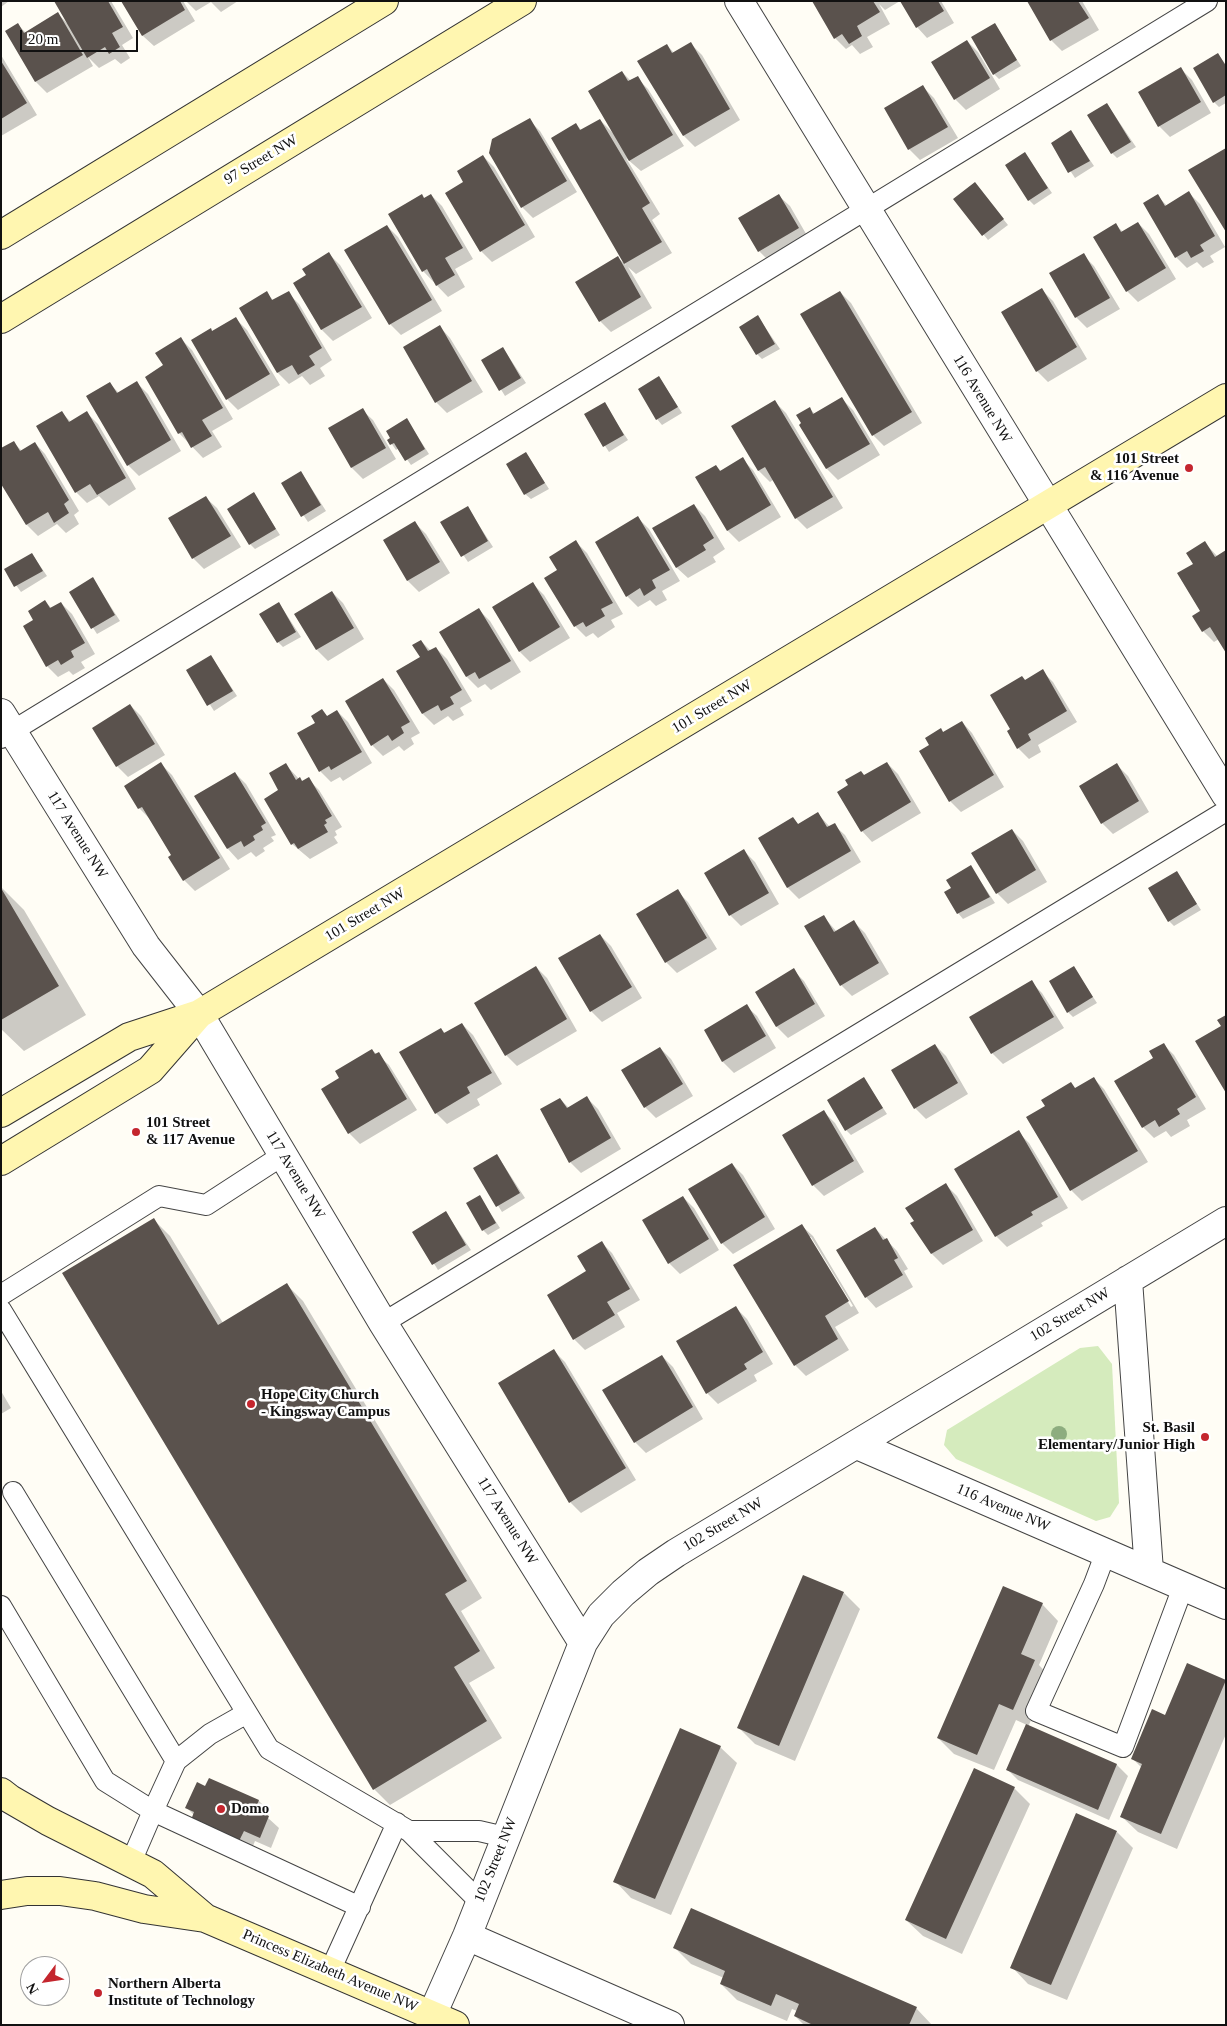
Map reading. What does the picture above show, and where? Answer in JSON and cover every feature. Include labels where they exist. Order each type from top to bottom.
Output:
[{"type":"main road","points":[[1,235],[384,1]]},
{"type":"main road","name":"97 Street NW","points":[[1,319],[522,1]]},
{"type":"main road","name":"101 Street NW","points":[[1,1113],[129,1037],[199,1014],[1226,398]]},
{"type":"main road","name":"101 Street NW","points":[[1,1160],[150,1070],[199,1014]]},
{"type":"main road","name":"Princess Elizabeth Avenue NW","points":[[1,1792],[48,1821],[153,1874],[205,1918]]},
{"type":"main road","name":"Princess Elizabeth Avenue NW","points":[[1,1895],[27,1891],[60,1891],[95,1896],[144,1909],[205,1918],[443,2020]]},
{"type":"street","name":"116 Avenue NW","points":[[739,1],[1226,795]]},
{"type":"street","name":"117 Avenue NW","points":[[5,727],[146,946],[199,1014],[383,1323],[583,1643]]},
{"type":"street","name":"102 Street NW","points":[[443,2020],[467,1936],[505,1837],[583,1643],[601,1615],[648,1572],[1226,1221]]},
{"type":"street","points":[[1128,1280],[1149,1571]]},
{"type":"street","name":"116 Avenue NW","points":[[857,1445],[1226,1605]]},
{"type":"street","points":[[467,1936],[670,2025]]},
{"type":"lane","points":[[5,727],[1207,1]]},
{"type":"lane","points":[[383,1323],[1226,812]]},
{"type":"lane","points":[[1,1294],[159,1196],[206,1205],[284,1156]]},
{"type":"lane","points":[[1,1310],[269,1749],[403,1827],[480,1902]]},
{"type":"lane","points":[[13,1492],[176,1761]]},
{"type":"lane","points":[[1106,1552],[1094,1584],[1036,1710],[1123,1747],[1182,1587]]},
{"type":"lane","points":[[1,1606],[105,1781],[153,1811],[360,1907]]},
{"type":"lane","points":[[130,1862],[176,1761],[210,1734],[248,1713]]},
{"type":"lane","points":[[403,1827],[479,1831],[505,1837]]},
{"type":"lane","points":[[330,1971],[360,1907],[403,1827]]},
{"type":"green space","points":[[1098,1346],[1112,1364],[1119,1503],[1110,1517],[1096,1521],[956,1459],[944,1445],[947,1430],[1080,1348]]},
{"type":"building","points":[[54,1],[108,1],[123,27],[112,33],[120,47],[109,54],[105,47],[87,58]]},
{"type":"building","points":[[121,1],[180,1],[185,10],[142,36]]},
{"type":"building","points":[[812,1],[873,1],[880,12],[857,26],[862,36],[849,44],[842,34],[834,39]]},
{"type":"building","points":[[900,1],[938,1],[944,11],[916,28]]},
{"type":"building","points":[[1027,1],[1078,1],[1089,18],[1050,41]]},
{"type":"building","points":[[58,12],[83,55],[35,82],[5,31],[18,23],[24,33]]},
{"type":"building","points":[[995,23],[1017,60],[993,75],[971,37]]},
{"type":"building","points":[[967,40],[990,78],[954,100],[931,62]]},
{"type":"building","points":[[691,42],[730,109],[683,136],[637,61],[667,44],[672,53]]},
{"type":"building","points":[[1218,53],[1226,66],[1226,95],[1213,103],[1193,68]]},
{"type":"building","points":[[1,61],[27,103],[1,119]]},
{"type":"building","points":[[1181,67],[1201,102],[1158,127],[1138,92]]},
{"type":"building","points":[[622,71],[628,81],[638,76],[673,135],[629,161],[588,91]]},
{"type":"building","points":[[923,85],[948,127],[908,150],[884,108]]},
{"type":"building","points":[[1107,103],[1131,142],[1111,154],[1087,115]]},
{"type":"building","points":[[530,118],[567,181],[521,208],[489,153],[492,139]]},
{"type":"building","points":[[600,119],[650,203],[642,208],[662,242],[624,264],[551,138],[576,123],[580,130]]},
{"type":"building","points":[[1071,130],[1090,161],[1068,173],[1051,143]]},
{"type":"building","points":[[1226,148],[1226,232],[1188,170]]},
{"type":"building","points":[[1025,152],[1048,188],[1028,201],[1005,165]]},
{"type":"building","points":[[483,155],[525,225],[480,252],[445,193],[463,182],[457,171]]},
{"type":"building","points":[[975,182],[1004,219],[982,236],[953,199]]},
{"type":"building","points":[[1189,191],[1215,236],[1200,245],[1204,251],[1191,258],[1187,251],[1175,258],[1143,203],[1158,194],[1165,206]]},
{"type":"building","points":[[422,194],[424,198],[431,194],[463,248],[445,258],[455,275],[436,286],[427,269],[422,272],[388,214]]},
{"type":"building","points":[[779,194],[799,228],[758,252],[738,218]]},
{"type":"building","points":[[1138,222],[1166,268],[1126,292],[1093,237],[1116,223],[1121,232]]},
{"type":"building","points":[[387,225],[432,300],[389,325],[344,250]]},
{"type":"building","points":[[329,252],[362,307],[321,330],[293,283],[306,275],[302,269]]},
{"type":"building","points":[[1084,253],[1110,298],[1075,318],[1049,273]]},
{"type":"building","points":[[618,256],[641,297],[599,322],[575,282]]},
{"type":"building","points":[[1042,288],[1077,347],[1036,372],[1001,312]]},
{"type":"building","points":[[267,291],[272,300],[289,291],[322,348],[309,356],[315,365],[298,375],[292,365],[277,373],[239,308]]},
{"type":"building","points":[[840,291],[912,412],[872,436],[800,314]]},
{"type":"building","points":[[758,315],[775,344],[756,355],[739,327]]},
{"type":"building","points":[[236,317],[270,374],[226,400],[191,340],[211,328],[212,331]]},
{"type":"building","points":[[440,325],[472,381],[435,403],[403,347]]},
{"type":"building","points":[[181,337],[223,408],[202,420],[212,436],[191,448],[182,432],[178,434],[145,377],[163,365],[155,353]]},
{"type":"building","points":[[503,347],[521,378],[499,391],[481,360]]},
{"type":"building","points":[[659,376],[678,407],[656,420],[638,389]]},
{"type":"building","points":[[137,381],[171,440],[127,466],[86,396],[110,382],[117,393]]},
{"type":"building","points":[[842,397],[870,444],[826,469],[799,425],[801,423],[796,415],[810,407],[813,414]]},
{"type":"building","points":[[775,400],[833,497],[795,519],[765,467],[758,471],[731,426]]},
{"type":"building","points":[[605,402],[624,435],[603,447],[584,414]]},
{"type":"building","points":[[363,408],[386,448],[351,468],[328,428]]},
{"type":"building","points":[[62,411],[69,422],[87,411],[126,478],[97,495],[90,484],[75,493],[36,426]]},
{"type":"building","points":[[407,418],[425,449],[405,461],[394,443],[390,445],[387,440],[390,438],[386,431]]},
{"type":"building","points":[[14,441],[20,451],[35,442],[69,500],[64,504],[69,513],[54,523],[48,512],[26,525],[1,484],[1,448]]},
{"type":"building","points":[[526,452],[545,483],[524,495],[506,464]]},
{"type":"building","points":[[743,457],[771,505],[727,531],[695,477],[716,465],[720,471]]},
{"type":"building","points":[[301,471],[321,505],[301,517],[281,483]]},
{"type":"building","points":[[254,492],[276,529],[249,545],[227,509]]},
{"type":"building","points":[[206,496],[231,536],[192,559],[168,518]]},
{"type":"building","points":[[694,504],[714,538],[703,545],[706,550],[676,568],[652,528]]},
{"type":"building","points":[[468,506],[488,541],[461,557],[440,522]]},
{"type":"building","points":[[638,516],[670,570],[652,580],[656,588],[644,596],[640,588],[626,597],[595,542]]},
{"type":"building","points":[[415,521],[440,562],[407,581],[383,540]]},
{"type":"building","points":[[576,540],[613,603],[601,609],[605,616],[586,627],[583,622],[574,627],[544,578],[557,570],[549,557]]},
{"type":"building","points":[[1205,541],[1215,557],[1226,550],[1226,653],[1210,627],[1202,632],[1192,616],[1200,611],[1177,573],[1193,564],[1186,553]]},
{"type":"building","points":[[32,553],[43,571],[14,587],[4,569]]},
{"type":"building","points":[[93,577],[115,615],[91,629],[69,592]]},
{"type":"building","points":[[533,582],[560,627],[519,652],[492,607]]},
{"type":"building","points":[[332,591],[354,628],[316,650],[294,614]]},
{"type":"building","points":[[45,600],[50,608],[61,602],[85,643],[71,651],[74,657],[61,665],[58,660],[46,667],[23,626],[33,620],[28,611]]},
{"type":"building","points":[[279,602],[296,632],[277,643],[259,614]]},
{"type":"building","points":[[479,608],[511,661],[479,679],[475,672],[466,677],[439,632]]},
{"type":"building","points":[[421,640],[428,651],[436,647],[462,690],[450,697],[454,704],[441,711],[438,705],[422,714],[396,671],[420,657],[412,645]]},
{"type":"building","points":[[211,655],[233,691],[207,706],[186,670]]},
{"type":"building","points":[[1043,669],[1067,711],[1028,734],[1031,740],[1017,749],[1007,731],[1010,729],[990,695],[1022,676],[1025,680]]},
{"type":"building","points":[[383,678],[410,722],[401,727],[404,733],[392,741],[388,735],[371,746],[345,701]]},
{"type":"building","points":[[130,704],[155,744],[116,767],[92,728]]},
{"type":"building","points":[[322,709],[327,716],[337,710],[362,752],[331,770],[329,766],[319,772],[297,733],[315,723],[311,716]]},
{"type":"building","points":[[962,721],[994,775],[949,802],[919,751],[929,745],[925,738],[941,728],[943,732]]},
{"type":"building","points":[[161,762],[220,858],[183,881],[168,857],[171,855],[142,807],[138,809],[124,786]]},
{"type":"building","points":[[887,762],[911,802],[861,832],[837,792],[848,785],[845,780],[861,771],[864,775]]},
{"type":"building","points":[[286,763],[296,780],[300,777],[302,781],[309,777],[332,816],[325,820],[327,823],[324,825],[328,832],[298,849],[294,843],[291,845],[264,799],[278,790],[269,773]]},
{"type":"building","points":[[1117,763],[1139,801],[1101,824],[1079,786]]},
{"type":"building","points":[[235,772],[266,823],[261,826],[263,830],[253,836],[255,840],[244,847],[241,841],[227,849],[194,796]]},
{"type":"building","points":[[818,812],[827,827],[835,823],[851,851],[787,888],[758,838],[793,817],[798,824]]},
{"type":"building","points":[[1012,829],[1036,870],[996,894],[971,853]]},
{"type":"building","points":[[744,849],[769,893],[729,916],[704,873]]},
{"type":"building","points":[[971,865],[990,897],[957,914],[944,892],[951,888],[946,880]]},
{"type":"building","points":[[1177,871],[1197,904],[1168,922],[1148,888]]},
{"type":"building","points":[[1,888],[59,986],[1,1020]]},
{"type":"building","points":[[678,889],[707,938],[665,963],[636,914]]},
{"type":"building","points":[[824,915],[834,932],[854,920],[879,963],[840,986],[804,926]]},
{"type":"building","points":[[600,934],[632,987],[590,1012],[558,958]]},
{"type":"building","points":[[536,966],[567,1019],[505,1056],[474,1003]]},
{"type":"building","points":[[1074,966],[1093,997],[1067,1013],[1049,981]]},
{"type":"building","points":[[794,968],[815,1004],[776,1027],[755,992]]},
{"type":"building","points":[[1032,980],[1054,1017],[991,1054],[969,1017]]},
{"type":"building","points":[[747,1004],[766,1036],[722,1062],[704,1030]]},
{"type":"building","points":[[1226,1015],[1226,1093],[1195,1041],[1221,1026],[1217,1020]]},
{"type":"building","points":[[462,1023],[492,1073],[467,1087],[470,1093],[435,1114],[399,1052],[441,1028],[444,1033]]},
{"type":"building","points":[[1164,1043],[1196,1097],[1177,1109],[1180,1114],[1159,1127],[1155,1120],[1142,1128],[1114,1081],[1153,1058],[1149,1051]]},
{"type":"building","points":[[935,1044],[958,1083],[914,1109],[891,1070]]},
{"type":"building","points":[[660,1047],[683,1084],[644,1108],[621,1070]]},
{"type":"building","points":[[372,1049],[375,1054],[379,1052],[407,1099],[348,1134],[321,1089],[339,1078],[335,1071]]},
{"type":"building","points":[[864,1077],[883,1108],[845,1131],[827,1100]]},
{"type":"building","points":[[1094,1077],[1138,1151],[1070,1191],[1026,1117],[1045,1106],[1041,1100],[1071,1082],[1075,1088]]},
{"type":"building","points":[[587,1096],[611,1138],[569,1163],[540,1109],[560,1098],[567,1108]]},
{"type":"building","points":[[824,1110],[854,1161],[812,1186],[782,1135]]},
{"type":"building","points":[[1019,1130],[1058,1197],[1031,1212],[1033,1215],[995,1237],[954,1169]]},
{"type":"building","points":[[497,1154],[520,1193],[496,1207],[473,1168]]},
{"type":"building","points":[[732,1163],[765,1217],[721,1244],[688,1189]]},
{"type":"building","points":[[946,1183],[973,1230],[931,1254],[910,1223],[914,1221],[905,1208]]},
{"type":"building","points":[[480,1195],[496,1223],[482,1231],[466,1203]]},
{"type":"building","points":[[683,1196],[709,1239],[668,1264],[642,1220]]},
{"type":"building","points":[[446,1211],[466,1245],[432,1265],[412,1232]]},
{"type":"building","points":[[154,1218],[218,1325],[287,1283],[467,1581],[445,1594],[480,1651],[454,1667],[487,1721],[373,1790],[62,1273]]},
{"type":"building","points":[[802,1224],[849,1301],[825,1316],[838,1339],[794,1366],[733,1265]]},
{"type":"building","points":[[875,1227],[883,1240],[887,1238],[898,1258],[894,1260],[903,1275],[865,1298],[836,1250]]},
{"type":"building","points":[[602,1241],[630,1289],[607,1302],[615,1315],[573,1340],[547,1295],[586,1271],[577,1256]]},
{"type":"building","points":[[736,1306],[763,1352],[744,1364],[747,1369],[706,1394],[676,1341]]},
{"type":"building","points":[[554,1349],[626,1468],[569,1503],[498,1383]]},
{"type":"building","points":[[662,1355],[693,1407],[634,1443],[602,1390]]},
{"type":"building","points":[[803,1575],[844,1592],[779,1746],[737,1728]]},
{"type":"building","points":[[1003,1586],[1043,1603],[1021,1654],[1035,1660],[1013,1710],[999,1704],[977,1755],[937,1738]]},
{"type":"building","points":[[1187,1663],[1226,1680],[1161,1834],[1120,1817],[1142,1764],[1131,1759],[1152,1709],[1165,1715]]},
{"type":"building","points":[[1026,1724],[1117,1764],[1098,1810],[1006,1770]]},
{"type":"building","points":[[680,1728],[721,1746],[655,1899],[613,1882]]},
{"type":"building","points":[[974,1768],[1015,1787],[946,1939],[905,1920]]},
{"type":"building","name":"Domo","points":[[209,1778],[259,1800],[255,1810],[269,1816],[260,1838],[244,1831],[239,1841],[191,1820],[194,1812],[185,1808],[197,1782],[205,1786]]},
{"type":"building","points":[[1076,1813],[1117,1831],[1051,1985],[1010,1968]]},
{"type":"building","points":[[691,1908],[917,2007],[909,2025],[813,2025],[794,2016],[799,2004],[776,1994],[771,2006],[720,1984],[725,1971],[673,1948]]},
{"type":"place","name":"101 Street & 116 Avenue","points":[[1189,468]]},
{"type":"place","name":"101 Street & 117 Avenue","points":[[136,1132]]},
{"type":"place","name":"Hope City Church - Kingsway Campus","points":[[251,1404]]},
{"type":"place","name":"St. Basil Elementary/Junior High","points":[[1205,1437]]},
{"type":"place","name":"Domo","points":[[221,1809]]},
{"type":"place","name":"Northern Alberta Institute of Technology","points":[[98,1993]]}]
